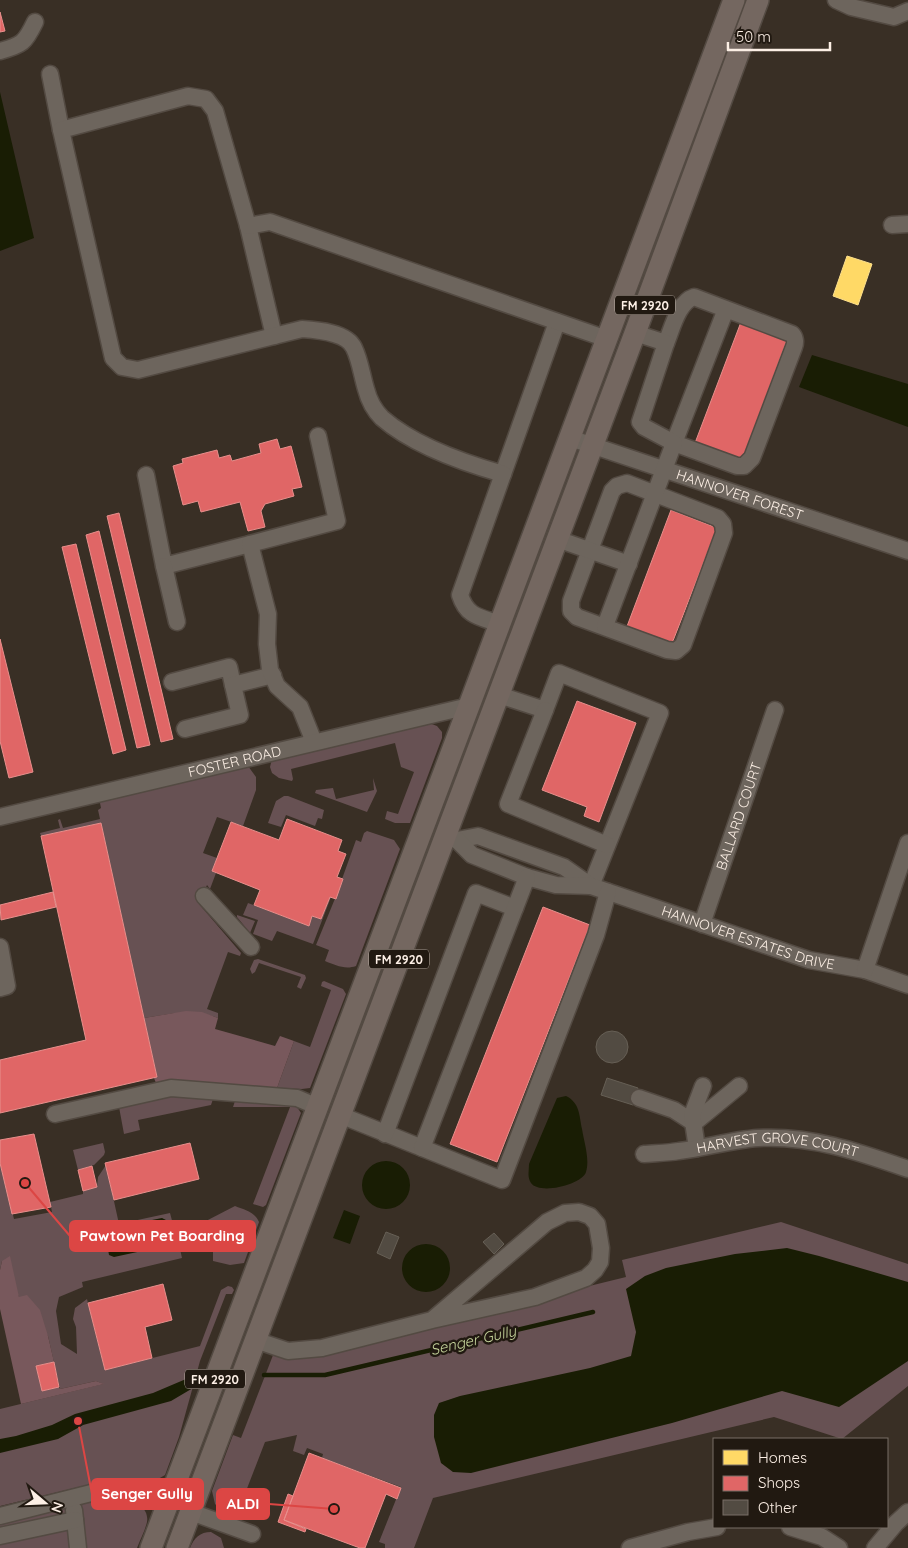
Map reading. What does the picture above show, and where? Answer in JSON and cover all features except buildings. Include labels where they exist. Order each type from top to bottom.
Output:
[{"type":"main road","name":"FM 2920","points":[[151,1548],[734,0]]},
{"type":"main road","name":"FM 2920","points":[[177,1548],[340,1116],[451,838],[499,695],[758,0]]},
{"type":"street","points":[[836,0],[851,7],[903,17]]},
{"type":"street","points":[[0,51],[19,46],[35,22]]},
{"type":"street","points":[[50,74],[113,358],[122,367],[138,370],[302,329],[324,330],[340,336],[354,346],[370,404],[382,418],[403,433],[440,452],[471,465],[503,474]]},
{"type":"street","points":[[61,130],[188,96],[206,99],[215,111],[248,226],[274,336]]},
{"type":"street","points":[[248,226],[270,222],[607,339]]},
{"type":"street","points":[[694,297],[726,309],[792,334],[795,340],[752,458],[744,466],[737,466],[674,443],[644,427],[640,422],[666,343],[682,306],[690,298],[694,297]]},
{"type":"street","points":[[605,626],[726,309]]},
{"type":"street","points":[[500,624],[472,614],[463,606],[460,595],[557,322]]},
{"type":"street","points":[[635,333],[666,343]]},
{"type":"street","points":[[164,566],[337,521],[318,436]]},
{"type":"street","name":"HANNOVER FOREST","points":[[570,438],[908,551]]},
{"type":"street","points":[[146,475],[177,622]]},
{"type":"street","points":[[627,483],[718,518],[723,524],[724,533],[683,644],[676,651],[667,650],[577,617],[571,611],[571,601],[590,549],[612,491],[617,486],[627,483]]},
{"type":"street","points":[[557,539],[629,564]]},
{"type":"street","points":[[250,544],[268,614],[267,644],[270,670],[277,686],[300,707],[314,742]]},
{"type":"street","points":[[172,682],[228,667],[233,685],[240,715],[185,729]]},
{"type":"street","points":[[591,886],[660,714],[559,673],[508,804],[607,845]]},
{"type":"street","points":[[233,685],[273,675]]},
{"type":"street","points":[[499,695],[545,710]]},
{"type":"street","name":"FOSTER ROAD","points":[[0,817],[469,706]]},
{"type":"street","name":"BALLARD COURT","points":[[702,924],[775,710]]},
{"type":"street","name":"HANNOVER ESTATES DRIVE","points":[[451,838],[478,836],[564,867],[591,886],[608,892],[809,960],[865,970],[908,985]]},
{"type":"street","name":"HANNOVER ESTATES DRIVE","points":[[451,838],[472,855],[527,876],[556,885],[591,886]]},
{"type":"street","points":[[865,970],[908,843]]},
{"type":"street","points":[[422,1148],[527,876]]},
{"type":"street","points":[[340,1116],[502,1180],[596,935],[608,892]]},
{"type":"street","points":[[385,1134],[476,893],[515,908]]},
{"type":"street","points":[[204,896],[251,947]]},
{"type":"street","points":[[0,947],[8,986],[0,988]]},
{"type":"street","points":[[697,1148],[692,1115],[702,1086]]},
{"type":"street","points":[[694,1123],[739,1086]]},
{"type":"street","points":[[55,1114],[171,1088],[297,1098],[318,1107]]},
{"type":"street","points":[[639,1098],[674,1110],[694,1123]]},
{"type":"street","name":"HARVEST GROVE COURT","points":[[644,1154],[679,1151],[760,1138],[800,1139],[849,1149],[908,1169]]},
{"type":"street","points":[[255,1340],[288,1351],[322,1348],[432,1320],[535,1297],[586,1278],[595,1270],[600,1262],[601,1248],[597,1224],[590,1216],[579,1212],[565,1214],[547,1222],[432,1320]]},
{"type":"street","points":[[0,1516],[111,1488],[131,1490],[169,1500]]},
{"type":"street","points":[[73,1498],[78,1548]]},
{"type":"street","points":[[191,1512],[252,1534]]},
{"type":"street","points":[[875,1548],[908,1512]]},
{"type":"street","points":[[0,1536],[75,1520]]},
{"type":"street","points":[[0,1546],[26,1540],[45,1525]]},
{"type":"street","points":[[630,1548],[688,1532],[713,1528]]},
{"type":"street","points":[[793,1528],[822,1538],[839,1548]]},
{"type":"shaded area","points":[[0,92],[34,238],[0,251]]},
{"type":"shaded area","points":[[812,355],[908,384],[908,427],[799,387]]},
{"type":"shaded area","points":[[429,723],[437,726],[442,732],[442,738],[410,823],[395,823],[385,819],[387,811],[398,814],[414,772],[401,767],[395,743],[291,769],[292,781],[279,778],[272,773],[270,767],[272,759]]},
{"type":"shaded area","points":[[248,766],[256,777],[256,790],[243,826],[217,817],[203,853],[217,858],[212,871],[216,873],[210,889],[207,885],[199,904],[241,953],[240,956],[228,952],[207,1009],[218,1013],[218,1018],[199,1013],[190,1013],[144,1018],[101,823],[41,836],[40,833],[60,828],[58,820],[60,819],[63,828],[100,819],[98,810],[101,808],[100,803],[102,799]]},
{"type":"shaded area","points":[[373,778],[377,791],[367,812],[315,793],[316,790],[333,788],[336,799],[374,790]]},
{"type":"shaded area","points":[[284,796],[324,810],[322,819],[318,818],[315,826],[286,815],[281,827],[268,823],[276,801]]},
{"type":"shaded area","points":[[367,831],[394,840],[400,849],[356,966],[344,967],[325,961],[329,950],[316,945],[343,879],[356,840],[361,842],[364,833]]},
{"type":"shaded area","points":[[330,897],[313,944],[277,931],[272,941],[253,934],[258,920],[243,915],[248,903],[309,926],[312,916],[321,919]]},
{"type":"shaded area","points":[[237,915],[255,921],[250,933],[237,917]]},
{"type":"shaded area","points":[[258,959],[305,975],[306,978],[301,989],[297,987],[301,977],[259,963],[252,974],[250,969],[254,960]]},
{"type":"shaded area","points":[[324,981],[343,989],[346,994],[310,1088],[277,1088],[294,1041],[310,1047],[331,990],[321,986]]},
{"type":"shaded area","points":[[186,1011],[202,1012],[218,1018],[215,1029],[275,1046],[280,1036],[294,1041],[277,1088],[170,1080],[156,1083],[154,1078],[157,1077],[144,1018]]},
{"type":"shaded area","points":[[163,1095],[213,1099],[211,1105],[138,1120],[140,1130],[124,1134],[119,1107]]},
{"type":"shaded area","points":[[566,1096],[574,1102],[579,1114],[587,1156],[586,1172],[577,1181],[560,1187],[535,1187],[529,1178],[529,1164],[557,1098]]},
{"type":"shaded area","points":[[235,1101],[295,1104],[301,1113],[266,1205],[263,1207],[253,1204],[290,1107],[233,1107]]},
{"type":"shaded area","points":[[103,1143],[104,1155],[94,1165],[78,1170],[73,1150]]},
{"type":"shaded area","points":[[381,1161],[391,1161],[400,1165],[406,1171],[409,1176],[409,1194],[400,1205],[391,1209],[381,1209],[372,1205],[366,1199],[362,1190],[362,1180],[366,1171],[372,1165]]},
{"type":"shaded area","points":[[0,1163],[14,1219],[52,1212],[50,1202],[83,1194],[83,1191],[97,1187],[98,1177],[106,1165],[119,1224],[170,1213],[174,1228],[204,1222],[235,1206],[252,1214],[259,1222],[244,1263],[230,1265],[213,1261],[213,1250],[232,1246],[226,1238],[180,1249],[182,1258],[82,1282],[83,1287],[59,1297],[56,1311],[61,1344],[77,1354],[76,1327],[73,1319],[75,1308],[87,1299],[105,1370],[200,1346],[221,1290],[228,1286],[234,1290],[232,1294],[226,1294],[200,1361],[179,1437],[165,1475],[153,1482],[131,1478],[112,1479],[0,1506],[0,1409],[103,1384],[96,1381],[60,1389],[48,1336],[19,1297],[2,1261],[0,1270]]},
{"type":"shaded area","points":[[344,1210],[360,1216],[350,1244],[333,1238]]},
{"type":"shaded area","points":[[162,1218],[168,1221],[172,1241],[170,1245],[114,1257],[109,1255],[105,1232],[107,1229]]},
{"type":"shaded area","points":[[781,1222],[908,1264],[908,1386],[843,1438],[774,1417],[433,1498],[414,1548],[385,1548],[385,1544],[379,1542],[401,1487],[322,1458],[323,1454],[307,1448],[304,1455],[293,1451],[297,1435],[265,1442],[241,1504],[237,1508],[232,1510],[219,1508],[215,1504],[212,1491],[233,1435],[241,1438],[275,1350],[350,1345],[626,1277],[622,1260]]},
{"type":"shaded area","points":[[421,1244],[431,1244],[443,1251],[450,1263],[450,1273],[443,1285],[431,1292],[421,1292],[413,1288],[406,1281],[402,1273],[402,1263],[406,1255],[413,1248]]},
{"type":"shaded area","points":[[787,1248],[908,1282],[908,1361],[839,1407],[782,1391],[672,1423],[471,1473],[453,1472],[441,1463],[434,1437],[434,1415],[439,1403],[460,1396],[590,1368],[631,1356],[636,1332],[626,1289],[645,1276],[666,1268],[735,1254]]},
{"type":"shaded area","points":[[10,1256],[19,1297],[27,1295],[40,1310],[48,1336],[54,1362],[36,1366],[42,1391],[96,1381],[104,1384],[21,1404],[0,1309],[0,1270],[2,1261]]},
{"type":"shaded area","points":[[196,1377],[193,1388],[171,1401],[83,1425],[58,1439],[0,1453],[0,1439],[52,1425],[75,1414],[153,1393],[186,1379]]},
{"type":"shaded area","points":[[112,1498],[136,1503],[145,1510],[147,1522],[137,1548],[0,1548],[0,1523]]},
{"type":"shaded area","points":[[211,1532],[221,1538],[224,1548],[190,1548],[198,1536]]},
{"type":"waterway","name":"Senger Gully","points":[[264,1375],[325,1375],[593,1312]]},
{"type":"place","name":"Pawtown Pet Boarding","points":[[25,1183]]},
{"type":"place","name":"Senger Gully","points":[[78,1421]]},
{"type":"place","name":"ALDI","points":[[334,1509]]}]
